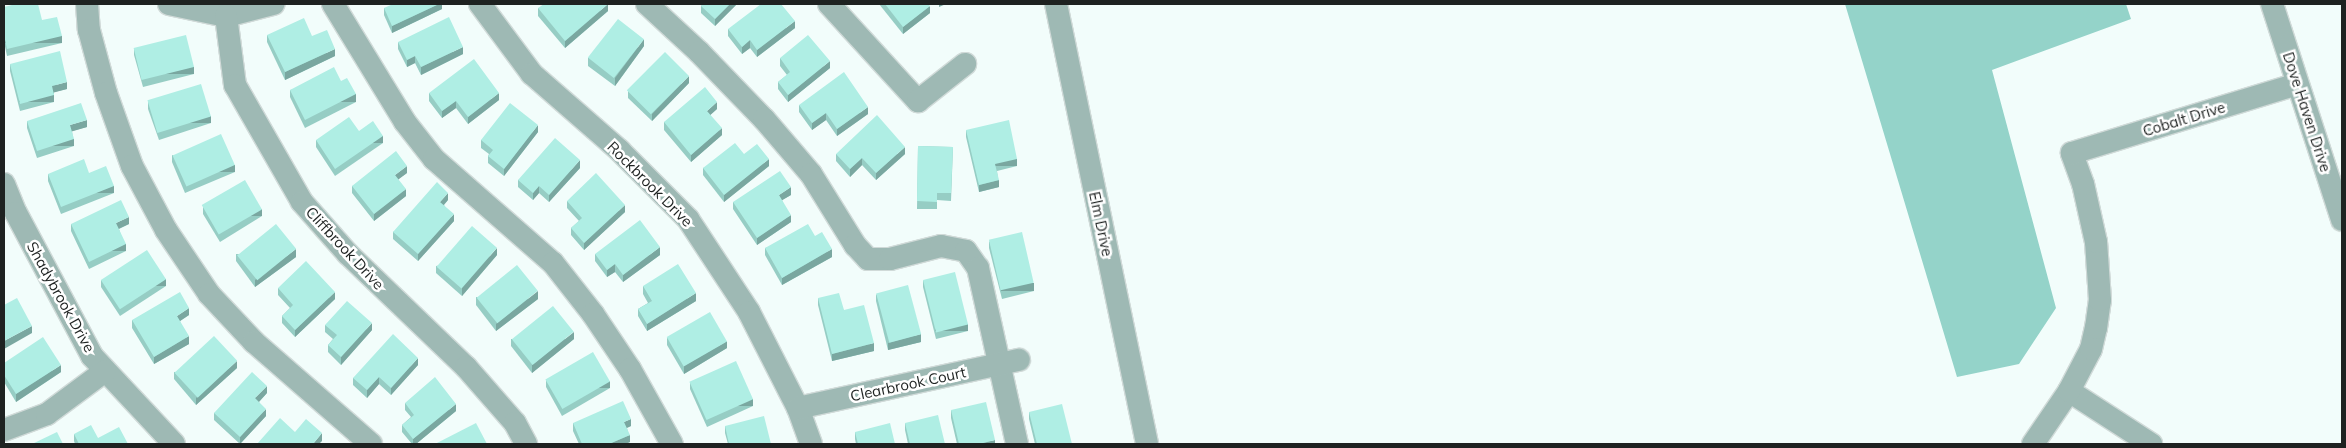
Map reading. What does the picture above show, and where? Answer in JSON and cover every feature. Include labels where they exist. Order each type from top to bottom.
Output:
[{"type":"street","points":[[87,4],[89,30],[106,93],[132,166],[166,230],[209,294],[254,342],[371,444]]},
{"type":"street","points":[[169,4],[226,16],[273,4]]},
{"type":"street","points":[[333,4],[405,122],[434,159],[553,263],[593,314],[630,369],[672,444]]},
{"type":"street","name":"Rockbrook Drive","points":[[480,4],[532,74],[619,150],[688,219],[749,312],[798,408],[811,444]]},
{"type":"street","points":[[647,4],[699,52],[776,133],[811,174],[855,245],[868,259],[890,259],[941,246],[966,251],[978,268],[1009,362],[1017,444]]},
{"type":"street","points":[[828,4],[918,100],[965,64]]},
{"type":"street","name":"Elm Drive","points":[[1056,4],[1147,444]]},
{"type":"street","name":"Dove Haven Drive","points":[[2272,4],[2342,220]]},
{"type":"street","name":"Cliffbrook Drive","points":[[226,16],[234,85],[302,202],[348,254],[466,367],[515,423],[526,444]]},
{"type":"street","name":"Cobalt Drive","points":[[2069,391],[2091,348],[2100,300],[2096,242],[2083,184],[2072,153],[2297,84]]},
{"type":"street","name":"Shadybrook Drive","points":[[4,184],[49,278],[92,356],[174,444]]},
{"type":"street","name":"Clearbrook Court","points":[[798,408],[1009,362]]},
{"type":"street","points":[[4,430],[47,414],[105,371]]},
{"type":"street","points":[[2034,444],[2069,391],[2151,444]]},
{"type":"green space","points":[[1845,4],[2126,4],[2131,19],[1992,70],[2056,308],[2019,364],[1957,377]]},
{"type":"building","points":[[16,4],[38,4],[42,20],[57,17],[62,36],[7,49],[4,35],[4,7]]},
{"type":"building","points":[[393,4],[439,4],[392,26],[384,8]]},
{"type":"building","points":[[544,4],[608,4],[565,41],[538,8]]},
{"type":"building","points":[[703,4],[730,4],[715,19],[701,6]]},
{"type":"building","points":[[761,4],[781,4],[795,21],[757,50],[750,40],[742,47],[728,29]]},
{"type":"building","points":[[885,4],[928,4],[930,6],[903,27]]},
{"type":"building","points":[[449,17],[463,47],[421,67],[415,56],[407,60],[398,42]]},
{"type":"building","points":[[304,18],[312,36],[327,30],[335,49],[285,72],[267,35]]},
{"type":"building","points":[[618,19],[644,39],[614,78],[588,58]]},
{"type":"building","points":[[186,35],[194,67],[142,80],[134,48]]},
{"type":"building","points":[[808,35],[830,61],[788,95],[778,82],[790,72],[780,58]]},
{"type":"building","points":[[60,51],[67,82],[52,86],[54,95],[20,104],[10,64]]},
{"type":"building","points":[[665,52],[689,76],[651,114],[627,90]]},
{"type":"building","points":[[474,59],[499,93],[468,117],[456,101],[442,111],[429,93]]},
{"type":"building","points":[[334,67],[341,81],[347,78],[356,94],[305,120],[290,90]]},
{"type":"building","points":[[844,72],[868,107],[837,129],[826,113],[812,123],[799,105]]},
{"type":"building","points":[[201,84],[211,117],[157,133],[147,100]]},
{"type":"building","points":[[705,87],[717,102],[707,111],[722,128],[691,155],[664,122]]},
{"type":"building","points":[[81,103],[87,120],[70,125],[74,139],[37,151],[27,121]]},
{"type":"building","points":[[510,103],[538,125],[504,169],[488,156],[493,150],[481,140]]},
{"type":"building","points":[[877,115],[905,147],[876,173],[862,158],[850,169],[836,154]]},
{"type":"building","points":[[349,117],[359,131],[373,121],[383,136],[335,169],[316,140]]},
{"type":"building","points":[[1009,120],[1017,159],[995,164],[999,180],[979,185],[966,130]]},
{"type":"building","points":[[221,134],[235,165],[186,187],[173,156]]},
{"type":"building","points":[[555,138],[580,160],[549,195],[539,186],[533,193],[518,180]]},
{"type":"building","points":[[735,143],[744,154],[757,144],[769,159],[724,195],[703,168]]},
{"type":"building","points":[[918,146],[953,147],[951,193],[937,193],[937,202],[917,201]]},
{"type":"building","points":[[396,151],[407,166],[395,175],[406,189],[374,214],[352,186]]},
{"type":"building","points":[[84,159],[89,173],[106,166],[114,186],[61,207],[48,174]]},
{"type":"building","points":[[780,171],[791,187],[779,195],[791,215],[757,238],[733,202]]},
{"type":"building","points":[[596,173],[625,205],[584,243],[571,228],[582,218],[567,201]]},
{"type":"building","points":[[245,180],[262,209],[219,234],[202,205]]},
{"type":"building","points":[[437,182],[448,193],[440,202],[454,214],[418,254],[393,232]]},
{"type":"building","points":[[121,200],[129,217],[116,223],[126,244],[89,262],[71,224]]},
{"type":"building","points":[[640,220],[660,247],[623,275],[615,264],[607,270],[595,254]]},
{"type":"building","points":[[276,224],[296,249],[257,280],[237,255]]},
{"type":"building","points":[[808,224],[815,236],[822,232],[832,249],[782,278],[765,248]]},
{"type":"building","points":[[472,226],[497,248],[461,288],[437,267]]},
{"type":"building","points":[[1022,232],[1034,283],[1001,290],[989,240]]},
{"type":"building","points":[[147,250],[166,279],[120,309],[101,280]]},
{"type":"building","points":[[306,261],[335,292],[295,330],[282,316],[293,305],[278,288]]},
{"type":"building","points":[[678,264],[696,293],[647,324],[638,309],[652,301],[643,286]]},
{"type":"building","points":[[517,265],[538,291],[497,323],[477,298]]},
{"type":"building","points":[[955,272],[968,324],[936,332],[923,280]]},
{"type":"building","points":[[908,285],[921,334],[889,343],[876,294]]},
{"type":"building","points":[[180,292],[189,308],[177,316],[189,336],[154,357],[132,320]]},
{"type":"building","points":[[839,293],[844,310],[864,305],[874,343],[832,354],[818,298]]},
{"type":"building","points":[[17,298],[32,326],[4,341],[4,305]]},
{"type":"building","points":[[347,301],[372,323],[341,357],[328,345],[337,335],[325,325]]},
{"type":"building","points":[[553,306],[574,332],[533,365],[512,339]]},
{"type":"building","points":[[710,312],[727,341],[684,366],[667,337]]},
{"type":"building","points":[[393,334],[418,358],[391,388],[379,377],[367,390],[353,378]]},
{"type":"building","points":[[214,336],[237,361],[198,398],[175,373]]},
{"type":"building","points":[[43,337],[61,365],[16,394],[4,375],[4,363]]},
{"type":"building","points":[[593,352],[610,381],[562,409],[545,380]]},
{"type":"building","points":[[736,361],[753,399],[706,420],[689,382]]},
{"type":"building","points":[[252,372],[267,386],[255,398],[266,409],[240,437],[214,413]]},
{"type":"building","points":[[435,377],[456,404],[413,439],[402,425],[414,415],[405,403]]},
{"type":"building","points":[[623,401],[631,419],[624,422],[630,435],[609,444],[582,444],[573,423]]},
{"type":"building","points":[[986,402],[995,440],[979,444],[959,444],[951,410]]},
{"type":"building","points":[[1062,404],[1072,444],[1037,444],[1029,412]]},
{"type":"building","points":[[938,415],[945,444],[910,444],[905,423]]},
{"type":"building","points":[[764,416],[771,444],[729,444],[725,426]]},
{"type":"building","points":[[280,418],[295,432],[306,419],[322,433],[313,444],[257,444]]},
{"type":"building","points":[[476,423],[487,444],[435,444]]},
{"type":"building","points":[[890,423],[895,444],[858,444],[855,432]]},
{"type":"building","points":[[91,425],[98,438],[119,427],[128,444],[79,444],[74,434]]},
{"type":"building","points":[[57,432],[63,444],[32,444]]}]
